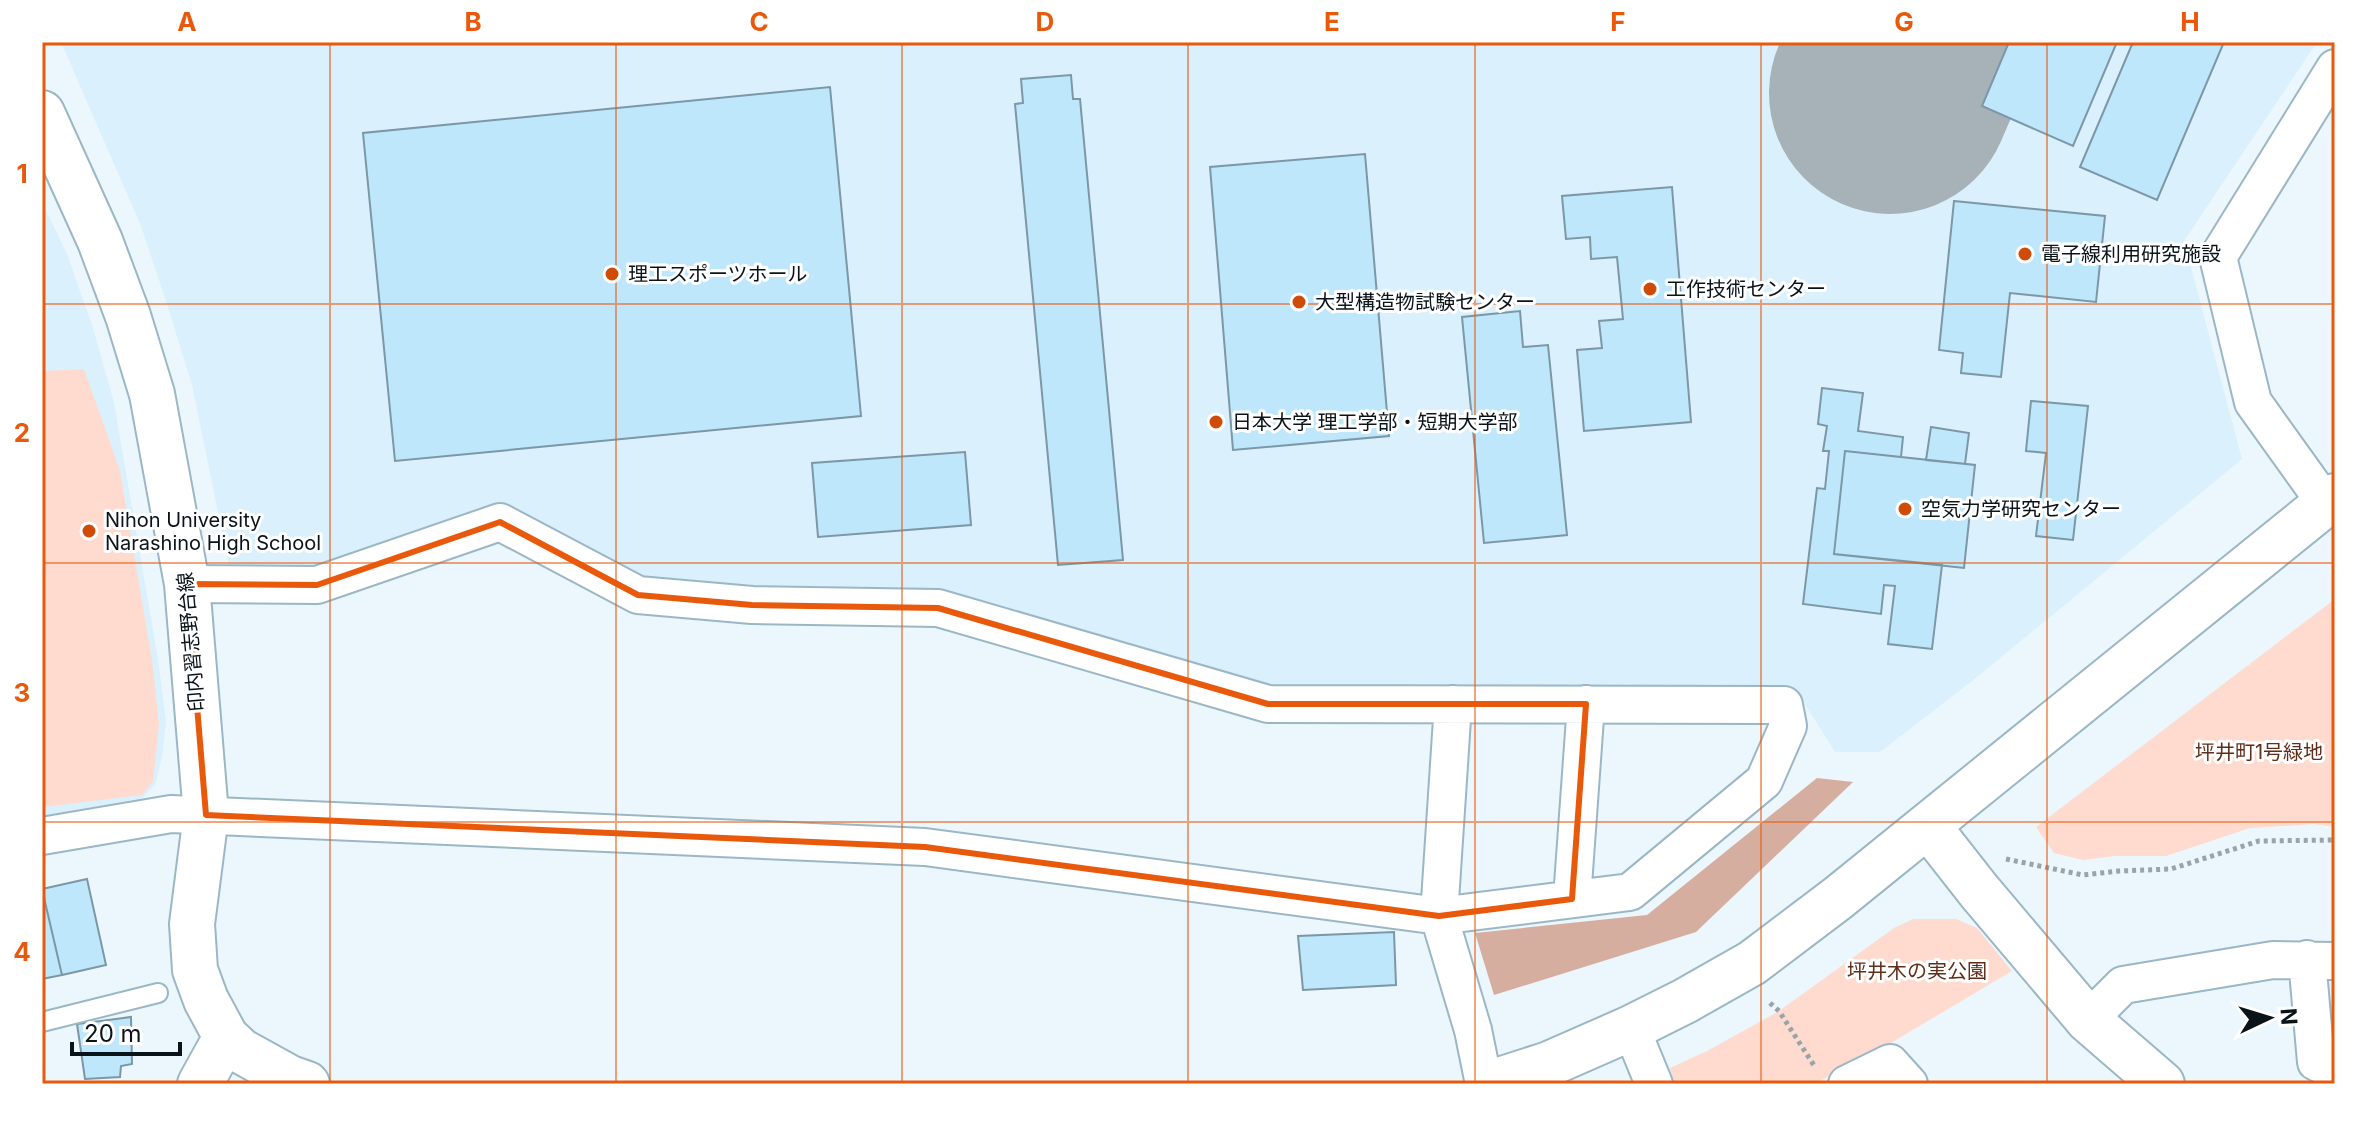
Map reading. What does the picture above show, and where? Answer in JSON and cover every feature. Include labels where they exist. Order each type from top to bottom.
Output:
[{"type":"street","points":[[1453,704],[1439,916],[1473,1030],[1485,1084],[1553,1074],[1752,963],[2332,505],[2253,402],[2218,257],[2335,68]]},
{"type":"street","name":"印内習志野台線","points":[[42,113],[100,241],[152,394],[187,584],[206,815],[192,924],[195,970],[206,1000],[226,1037]]},
{"type":"street","points":[[42,836],[171,814],[925,847],[1439,916],[1630,892],[1764,781],[1788,726],[1784,705],[1268,704],[938,608],[752,605],[638,595],[500,522],[317,585],[187,584]]},
{"type":"street","points":[[1572,899],[1586,704]]},
{"type":"street","points":[[1928,826],[2088,1020],[2162,1084]]},
{"type":"street","points":[[2088,1020],[2123,985],[2273,960],[2321,960],[2316,1062],[2335,1071]]},
{"type":"street","points":[[1631,1028],[1654,1084]]},
{"type":"street","points":[[200,1084],[226,1037],[241,1051],[307,1084]]},
{"type":"street","points":[[1832,1077],[1890,1063],[1909,1084]]},
{"type":"lane","points":[[42,1022],[158,993]]},
{"type":"path","points":[[1994,856],[2083,875],[2171,869],[2259,841],[2335,840]]},
{"type":"path","points":[[1770,1003],[1832,1077]]},
{"type":"highlighted area","points":[[500,522],[638,595],[752,605],[938,608],[1268,704],[1586,704],[1572,899],[1439,916],[925,847],[206,815],[187,584],[317,585]]},
{"type":"shaded area","name":"日本大学 理工学部・短期大学部","points":[[61,42],[2317,42],[2184,241],[2242,459],[1972,681],[1880,752],[1835,752],[1798,693],[1274,687],[930,591],[751,593],[641,583],[501,510],[316,568],[229,566],[192,385],[167,304],[141,226]]},
{"type":"shaded area","name":"Nihon University Narashino High School","points":[[42,202],[67,254],[93,328],[114,403],[166,721],[155,785],[142,798],[42,816]]},
{"type":"shaded area","points":[[1817,778],[1853,782],[1696,932],[1494,995],[1475,933],[1647,915]]},
{"type":"green space","name":"Nihon University Narashino High School","points":[[84,369],[120,471],[152,660],[159,724],[153,781],[142,795],[42,807],[42,371]]},
{"type":"green space","name":"坪井町1号緑地","points":[[2335,599],[2335,827],[2314,824],[2250,828],[2166,856],[2115,856],[2083,860],[2054,853],[2036,827]]},
{"type":"green space","name":"坪井木の実公園","points":[[1913,919],[1956,919],[1977,928],[2012,971],[1884,1047],[1814,1084],[1675,1084],[1670,1068],[1779,1011],[1894,928]]},
{"type":"building","points":[[2009,42],[2117,42],[2073,146],[1982,106]]},
{"type":"building","points":[[2133,42],[2224,42],[2157,200],[2080,167]]},
{"type":"building","points":[[1071,75],[1073,99],[1080,99],[1123,560],[1058,565],[1015,104],[1023,103],[1021,79]]},
{"type":"building","name":"理工スポーツホール","points":[[830,87],[861,416],[395,461],[363,133]]},
{"type":"building","name":"大型構造物試験センター","points":[[1365,154],[1389,436],[1233,450],[1210,167]]},
{"type":"building","name":"工作技術センター","points":[[1672,187],[1691,422],[1584,431],[1577,350],[1602,348],[1599,321],[1623,319],[1617,257],[1591,259],[1590,237],[1566,239],[1562,196]]},
{"type":"building","name":"電子線利用研究施設","points":[[1954,201],[2105,216],[2096,302],[2010,293],[2001,377],[1961,373],[1963,353],[1939,350]]},
{"type":"building","points":[[1520,311],[1523,347],[1548,345],[1567,535],[1484,543],[1462,317]]},
{"type":"building","points":[[1822,388],[1863,393],[1858,431],[1903,437],[1901,457],[1845,451],[1834,554],[1942,565],[1932,649],[1888,644],[1895,586],[1884,585],[1881,614],[1803,604],[1817,488],[1825,489],[1829,451],[1823,451],[1827,426],[1818,424]]},
{"type":"building","points":[[2031,401],[2088,406],[2073,540],[2036,536],[2046,453],[2026,451]]},
{"type":"building","points":[[1931,427],[1969,433],[1965,464],[1926,460]]},
{"type":"building","name":"空気力学研究センター","points":[[1845,451],[1975,465],[1964,568],[1834,554]]},
{"type":"building","points":[[965,452],[971,525],[818,537],[812,463]]},
{"type":"building","points":[[87,879],[106,965],[62,975],[42,889]]},
{"type":"building","points":[[42,889],[62,975],[42,979]]},
{"type":"building","points":[[1394,932],[1396,985],[1303,990],[1298,936]]},
{"type":"building","points":[[131,1017],[132,1064],[121,1066],[120,1077],[85,1079],[77,1024]]},
{"type":"runway","points":[[1890,93],[1912,42]]},
{"type":"place","name":"電子線利用研究施設","points":[[2025,254]]},
{"type":"place","name":"理工スポーツホール","points":[[612,274]]},
{"type":"place","name":"工作技術センター","points":[[1650,289]]},
{"type":"place","name":"大型構造物試験センター","points":[[1299,302]]},
{"type":"place","name":"日本大学 理工学部・短期大学部","points":[[1216,422]]},
{"type":"place","name":"空気力学研究センター","points":[[1905,509]]},
{"type":"place","name":"Nihon University Narashino High School","points":[[89,531]]}]
